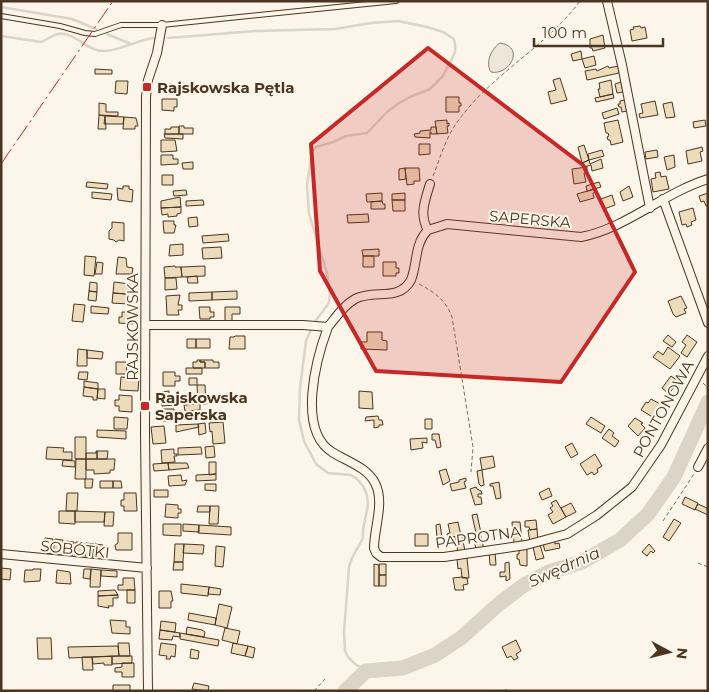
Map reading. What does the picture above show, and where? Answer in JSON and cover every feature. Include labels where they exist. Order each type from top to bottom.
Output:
[{"type":"street","points":[[607,1],[622,65],[650,208]]},
{"type":"street","name":"RAJSKOWSKA","points":[[148,691],[146,98],[148,80],[162,24]]},
{"type":"street","name":"SAPERSKA","points":[[428,230],[447,224],[581,237],[600,232],[650,208],[663,199],[708,179]]},
{"type":"street","points":[[146,325],[303,325],[324,327],[346,305],[362,296],[400,292],[411,280],[419,243],[428,230],[424,223],[423,215],[430,184]]},
{"type":"street","points":[[663,199],[708,323]]},
{"type":"street","name":"PAPROTNA","points":[[324,327],[315,369],[312,395],[316,434],[330,452],[361,469],[376,484],[379,507],[374,548],[381,557],[444,558],[526,545],[567,534],[597,515]]},
{"type":"street","name":"PONTONOWA","points":[[597,515],[632,487],[648,466],[708,356]]},
{"type":"street","points":[[698,467],[708,448]]},
{"type":"street","name":"SOBÓTKI","points":[[1,554],[147,568]]},
{"type":"lane","points":[[1,16],[60,26],[90,35],[120,25],[162,24],[396,1]]},
{"type":"path","points":[[430,184],[441,153],[452,130],[467,110],[485,91],[562,23],[580,1]]},
{"type":"path","points":[[411,280],[441,298],[450,312],[473,447],[471,472]]},
{"type":"path","points":[[663,521],[698,467]]},
{"type":"path","points":[[698,563],[708,567]]},
{"type":"path","points":[[314,691],[325,679]]},
{"type":"highlighted area","points":[[428,48],[583,165],[635,272],[561,382],[376,371],[320,271],[311,144]]},
{"type":"shaded area","points":[[500,43],[512,50],[512,61],[504,70],[491,72],[489,68],[490,56]]},
{"type":"building","points":[[640,26],[641,28],[645,27],[647,38],[632,41],[630,30],[634,29],[633,27]]},
{"type":"building","points":[[603,35],[605,48],[593,51],[590,48],[590,39]]},
{"type":"building","points":[[581,51],[582,59],[573,61],[571,54]]},
{"type":"building","points":[[594,56],[596,65],[585,68],[582,59]]},
{"type":"building","points":[[608,66],[609,68],[618,66],[619,73],[587,80],[585,71],[596,69],[597,71]]},
{"type":"building","points":[[95,69],[112,70],[112,74],[95,74]]},
{"type":"building","points":[[560,78],[567,100],[551,104],[548,92],[556,90],[553,80]]},
{"type":"building","points":[[611,80],[613,94],[600,97],[599,83]]},
{"type":"building","points":[[116,81],[128,81],[127,94],[115,93]]},
{"type":"building","points":[[621,82],[623,92],[617,93],[615,84]]},
{"type":"building","points":[[613,94],[614,98],[596,102],[595,98]]},
{"type":"building","points":[[446,97],[459,97],[461,106],[459,106],[459,112],[446,112]]},
{"type":"building","points":[[162,99],[177,99],[177,107],[174,107],[174,111],[162,110]]},
{"type":"building","points":[[625,100],[627,111],[622,112],[618,104],[620,104],[620,101]]},
{"type":"building","points":[[655,101],[658,115],[640,118],[639,114],[643,113],[641,104]]},
{"type":"building","points":[[672,102],[675,117],[666,118],[663,104]]},
{"type":"building","points":[[99,103],[106,104],[106,112],[118,112],[118,116],[99,115]]},
{"type":"building","points":[[617,108],[619,114],[604,119],[602,113]]},
{"type":"building","points":[[99,115],[105,116],[106,129],[98,129]]},
{"type":"building","points":[[105,116],[124,117],[123,124],[104,124]]},
{"type":"building","points":[[124,117],[136,118],[138,126],[135,126],[135,129],[123,129]]},
{"type":"building","points":[[447,120],[447,124],[449,123],[449,126],[447,126],[448,133],[437,134],[435,121]]},
{"type":"building","points":[[618,120],[623,142],[611,145],[604,123]]},
{"type":"building","points":[[705,120],[706,126],[694,128],[693,122]]},
{"type":"building","points":[[179,126],[193,128],[193,134],[179,134]]},
{"type":"building","points":[[171,127],[179,127],[179,134],[165,134],[165,129],[171,129]]},
{"type":"building","points":[[431,127],[436,127],[437,134],[431,134],[430,132],[430,138],[415,137],[414,134],[420,133],[420,131],[431,130]]},
{"type":"building","points":[[164,134],[183,134],[183,139],[165,138]]},
{"type":"building","points":[[161,140],[175,140],[177,151],[161,152]]},
{"type":"building","points":[[419,144],[430,144],[430,154],[419,155]]},
{"type":"building","points":[[584,145],[589,160],[582,163],[578,147]]},
{"type":"building","points":[[702,147],[703,151],[700,152],[702,161],[688,164],[686,151]]},
{"type":"building","points":[[602,150],[604,156],[589,160],[588,154]]},
{"type":"building","points":[[657,150],[658,157],[646,159],[645,152]]},
{"type":"building","points":[[161,155],[173,155],[173,159],[178,159],[178,164],[161,165]]},
{"type":"building","points":[[674,155],[675,167],[667,170],[664,157]]},
{"type":"building","points":[[601,159],[603,168],[592,171],[591,165],[584,167],[582,163],[589,160],[590,164]]},
{"type":"building","points":[[193,162],[193,169],[183,169],[182,163]]},
{"type":"building","points":[[587,167],[587,173],[584,173],[586,182],[574,184],[572,169]]},
{"type":"building","points":[[405,168],[406,179],[399,180],[399,169]]},
{"type":"building","points":[[405,168],[419,168],[420,181],[414,181],[414,184],[407,185]]},
{"type":"building","points":[[660,172],[661,177],[666,176],[669,189],[653,192],[651,179],[656,178],[655,173]]},
{"type":"building","points":[[162,175],[173,175],[173,185],[162,185]]},
{"type":"building","points":[[87,182],[108,184],[107,189],[86,187]]},
{"type":"building","points":[[599,182],[601,187],[587,191],[586,186]]},
{"type":"building","points":[[123,186],[129,186],[129,189],[133,190],[132,202],[118,200],[117,188],[123,189]]},
{"type":"building","points":[[629,186],[633,197],[623,201],[620,192]]},
{"type":"building","points":[[595,189],[596,192],[593,193],[594,198],[580,202],[577,194]]},
{"type":"building","points":[[186,190],[187,195],[174,196],[173,191]]},
{"type":"building","points":[[92,192],[112,194],[111,200],[92,198]]},
{"type":"building","points":[[382,193],[382,201],[367,202],[366,194]]},
{"type":"building","points":[[405,193],[405,200],[392,200],[392,194]]},
{"type":"building","points":[[708,193],[708,206],[706,206],[704,201],[701,202],[699,196]]},
{"type":"building","points":[[612,195],[615,205],[604,209],[601,199]]},
{"type":"building","points":[[180,197],[181,207],[161,208],[161,201]]},
{"type":"building","points":[[203,200],[204,205],[186,206],[186,201]]},
{"type":"building","points":[[392,200],[405,200],[405,211],[393,211]]},
{"type":"building","points":[[382,201],[385,204],[385,209],[371,209],[371,202]]},
{"type":"building","points":[[181,207],[181,213],[177,214],[177,216],[168,217],[168,214],[162,215],[161,208]]},
{"type":"building","points":[[693,208],[696,220],[687,227],[686,224],[682,225],[679,212]]},
{"type":"building","points":[[368,214],[369,222],[348,223],[347,215]]},
{"type":"building","points":[[197,217],[198,226],[189,227],[188,218]]},
{"type":"building","points":[[163,221],[174,221],[174,225],[176,225],[174,233],[164,233]]},
{"type":"building","points":[[112,222],[124,223],[124,241],[119,240],[116,242],[109,239]]},
{"type":"building","points":[[228,234],[229,241],[203,243],[202,236]]},
{"type":"building","points":[[183,244],[183,255],[169,256],[170,245]]},
{"type":"building","points":[[221,247],[222,258],[203,259],[202,248]]},
{"type":"building","points":[[379,249],[379,256],[363,256],[362,250]]},
{"type":"building","points":[[85,256],[96,257],[94,276],[84,275]]},
{"type":"building","points":[[363,256],[374,256],[374,267],[363,267]]},
{"type":"building","points":[[118,257],[126,258],[127,267],[133,268],[132,274],[116,274]]},
{"type":"building","points":[[97,262],[103,263],[102,274],[95,274]]},
{"type":"building","points":[[383,262],[396,262],[396,268],[399,268],[399,273],[396,273],[396,276],[383,276]]},
{"type":"building","points":[[205,266],[205,276],[182,277],[181,267]]},
{"type":"building","points":[[164,267],[181,267],[182,277],[165,278]]},
{"type":"building","points":[[197,276],[198,283],[188,283],[187,277]]},
{"type":"building","points":[[165,278],[176,278],[177,289],[165,290]]},
{"type":"building","points":[[90,282],[97,283],[97,292],[89,291]]},
{"type":"building","points":[[114,282],[130,284],[127,294],[113,293]]},
{"type":"building","points":[[89,291],[97,292],[96,301],[88,300]]},
{"type":"building","points":[[237,291],[237,299],[212,300],[212,292]]},
{"type":"building","points":[[212,292],[212,300],[189,301],[189,293]]},
{"type":"building","points":[[113,293],[127,294],[128,304],[112,303]]},
{"type":"building","points":[[180,295],[178,305],[182,305],[182,310],[178,310],[179,315],[167,315],[166,296]]},
{"type":"building","points":[[681,296],[687,308],[684,309],[686,313],[676,317],[668,301]]},
{"type":"building","points":[[74,304],[85,305],[83,322],[72,321]]},
{"type":"building","points":[[91,306],[109,308],[108,314],[91,313]]},
{"type":"building","points":[[199,307],[210,307],[210,312],[214,312],[214,317],[200,319]]},
{"type":"building","points":[[225,307],[240,307],[240,314],[232,314],[232,321],[225,321]]},
{"type":"building","points":[[122,312],[133,312],[133,324],[119,323],[119,317],[122,317]]},
{"type":"building","points":[[367,332],[382,332],[382,340],[387,341],[387,350],[361,349],[361,342],[367,342]]},
{"type":"building","points":[[668,335],[676,342],[672,347],[663,341]]},
{"type":"building","points":[[687,335],[697,342],[687,357],[681,353],[686,345],[682,342]]},
{"type":"building","points":[[245,336],[245,349],[229,349],[230,337]]},
{"type":"building","points":[[187,339],[196,339],[196,348],[187,348]]},
{"type":"building","points":[[196,339],[210,339],[210,348],[196,348]]},
{"type":"building","points":[[668,347],[680,356],[670,369],[653,357],[658,351],[663,355]]},
{"type":"building","points":[[78,349],[87,350],[87,366],[77,366]]},
{"type":"building","points":[[87,350],[103,352],[102,359],[87,358]]},
{"type":"building","points":[[197,360],[205,362],[205,368],[193,368],[193,362],[197,362]]},
{"type":"building","points":[[200,360],[219,362],[219,368],[205,368],[205,362],[200,362]]},
{"type":"building","points":[[116,362],[126,362],[127,374],[116,374]]},
{"type":"building","points":[[186,368],[202,368],[202,374],[186,374]]},
{"type":"building","points":[[79,372],[88,372],[87,380],[78,379]]},
{"type":"building","points":[[163,372],[175,372],[175,376],[180,376],[180,381],[175,381],[175,386],[163,386]]},
{"type":"building","points":[[671,376],[678,381],[669,394],[662,388]]},
{"type":"building","points":[[121,377],[139,378],[138,391],[120,390]]},
{"type":"building","points":[[189,378],[197,378],[197,385],[189,385]]},
{"type":"building","points":[[84,381],[98,383],[98,389],[84,387]]},
{"type":"building","points":[[197,385],[205,385],[206,404],[198,404]]},
{"type":"building","points":[[84,387],[98,389],[97,400],[93,400],[93,397],[83,396]]},
{"type":"building","points":[[98,389],[105,389],[105,399],[97,398]]},
{"type":"building","points":[[169,391],[169,397],[174,397],[175,405],[162,406],[161,392]]},
{"type":"building","points":[[359,391],[372,392],[373,409],[359,408]]},
{"type":"building","points":[[119,395],[132,396],[132,412],[119,411],[119,406],[115,406],[115,400],[119,400]]},
{"type":"building","points":[[651,399],[662,405],[654,418],[641,410],[646,402],[648,403]]},
{"type":"building","points":[[200,404],[200,410],[185,411],[184,405]]},
{"type":"building","points":[[163,409],[174,409],[174,413],[177,413],[177,421],[163,421]]},
{"type":"building","points":[[378,416],[379,420],[382,420],[383,425],[379,425],[379,427],[374,428],[374,420],[365,421],[366,417]]},
{"type":"building","points":[[114,417],[128,418],[127,429],[114,429]]},
{"type":"building","points":[[591,417],[605,426],[601,433],[586,424]]},
{"type":"building","points":[[635,418],[643,423],[641,424],[645,428],[638,436],[628,426]]},
{"type":"building","points":[[425,419],[432,419],[432,429],[425,429]]},
{"type":"building","points":[[223,422],[225,443],[213,444],[209,423]]},
{"type":"building","points":[[205,423],[206,433],[199,435],[198,424]]},
{"type":"building","points":[[198,424],[199,427],[176,432],[176,425]]},
{"type":"building","points":[[164,426],[166,443],[153,444],[151,427]]},
{"type":"building","points":[[609,429],[614,433],[612,436],[619,441],[615,447],[602,438]]},
{"type":"building","points":[[97,430],[126,431],[126,439],[97,437]]},
{"type":"building","points":[[432,434],[439,434],[441,447],[437,448],[435,440],[432,440]]},
{"type":"building","points":[[75,437],[86,437],[86,459],[75,459]]},
{"type":"building","points":[[427,438],[427,443],[422,442],[423,448],[411,450],[410,439]]},
{"type":"building","points":[[572,443],[578,454],[571,458],[565,447]]},
{"type":"building","points":[[214,446],[215,457],[206,458],[205,447]]},
{"type":"building","points":[[47,447],[64,448],[63,452],[72,452],[72,460],[46,459]]},
{"type":"building","points":[[201,447],[202,454],[178,455],[178,448]]},
{"type":"building","points":[[174,449],[174,454],[177,454],[177,456],[174,456],[175,462],[162,463],[161,450]]},
{"type":"building","points":[[96,451],[97,459],[86,459],[86,453],[96,453]]},
{"type":"building","points":[[97,451],[108,451],[107,459],[97,459]]},
{"type":"building","points":[[595,454],[602,466],[597,469],[598,472],[594,475],[592,472],[587,475],[580,464]]},
{"type":"building","points":[[493,456],[495,467],[482,470],[480,458]]},
{"type":"building","points":[[76,459],[86,459],[86,479],[75,479]]},
{"type":"building","points":[[86,459],[115,459],[114,470],[110,470],[110,473],[94,474],[94,470],[86,470]]},
{"type":"building","points":[[63,460],[75,461],[75,467],[62,466]]},
{"type":"building","points":[[209,462],[216,462],[216,474],[209,475]]},
{"type":"building","points":[[168,463],[169,470],[154,471],[153,464]]},
{"type":"building","points":[[168,463],[187,463],[189,468],[169,470]]},
{"type":"building","points":[[446,469],[450,481],[443,485],[439,471]]},
{"type":"building","points":[[482,470],[484,485],[481,486],[477,471]]},
{"type":"building","points":[[216,474],[216,480],[196,481],[196,475]]},
{"type":"building","points":[[181,475],[182,481],[187,480],[185,485],[169,486],[168,476]]},
{"type":"building","points":[[466,478],[464,482],[466,488],[452,491],[450,484]]},
{"type":"building","points":[[85,479],[93,479],[92,488],[85,488]]},
{"type":"building","points":[[100,481],[113,481],[113,488],[100,488]]},
{"type":"building","points":[[113,481],[121,481],[122,488],[113,488]]},
{"type":"building","points":[[499,482],[501,498],[496,499],[493,486],[490,486],[490,484]]},
{"type":"building","points":[[205,484],[216,484],[216,491],[205,490]]},
{"type":"building","points":[[476,487],[481,491],[482,494],[478,494],[478,497],[481,497],[482,504],[475,505],[470,489]]},
{"type":"building","points":[[549,488],[552,496],[542,500],[539,493]]},
{"type":"building","points":[[154,490],[168,490],[168,497],[154,497]]},
{"type":"building","points":[[67,493],[78,493],[77,511],[66,511]]},
{"type":"building","points":[[124,493],[136,493],[137,511],[124,511],[124,506],[121,506],[121,500],[124,500]]},
{"type":"building","points":[[685,497],[698,503],[695,510],[682,504]]},
{"type":"building","points":[[556,500],[566,517],[553,524],[548,515],[553,512],[550,508],[553,506],[551,503]]},
{"type":"building","points":[[571,503],[576,512],[566,517],[561,508]]},
{"type":"building","points":[[166,504],[178,505],[181,513],[178,513],[178,518],[165,517]]},
{"type":"building","points":[[698,504],[707,508],[708,515],[695,509]]},
{"type":"building","points":[[198,506],[210,506],[210,512],[197,512]]},
{"type":"building","points":[[210,506],[219,506],[218,524],[209,524]]},
{"type":"building","points":[[59,511],[75,511],[75,524],[59,523]]},
{"type":"building","points":[[75,511],[105,512],[104,522],[75,522]]},
{"type":"building","points":[[105,512],[114,512],[113,526],[104,526]]},
{"type":"building","points":[[477,514],[481,533],[476,533],[472,515]]},
{"type":"building","points":[[674,519],[681,523],[669,541],[663,537]]},
{"type":"building","points":[[536,520],[537,529],[530,530],[529,527],[525,527],[525,521]]},
{"type":"building","points":[[458,522],[461,536],[448,537],[447,534],[450,533],[448,524]]},
{"type":"building","points":[[512,522],[520,522],[522,542],[514,543]]},
{"type":"building","points":[[163,524],[181,524],[181,536],[163,535]]},
{"type":"building","points":[[183,524],[199,525],[199,532],[183,531]]},
{"type":"building","points":[[440,524],[442,538],[437,539],[436,525]]},
{"type":"building","points":[[199,525],[231,527],[231,535],[198,533]]},
{"type":"building","points":[[537,529],[538,541],[530,542],[528,530]]},
{"type":"building","points":[[118,533],[132,533],[132,550],[116,550],[115,545],[118,543]]},
{"type":"building","points":[[480,533],[484,549],[476,550],[473,534]]},
{"type":"building","points":[[415,534],[428,534],[428,546],[415,546]]},
{"type":"building","points":[[462,536],[465,551],[458,552],[455,537]]},
{"type":"building","points":[[45,538],[53,539],[52,554],[44,553]]},
{"type":"building","points":[[55,539],[63,540],[62,555],[53,554]]},
{"type":"building","points":[[66,541],[74,542],[72,557],[65,556]]},
{"type":"building","points":[[555,541],[555,544],[559,543],[560,548],[545,551],[543,544]]},
{"type":"building","points":[[76,542],[84,543],[82,558],[75,557]]},
{"type":"building","points":[[86,543],[94,544],[92,559],[85,558]]},
{"type":"building","points":[[95,544],[103,545],[101,560],[94,559]]},
{"type":"building","points":[[175,544],[184,544],[183,562],[174,562]]},
{"type":"building","points":[[184,544],[204,545],[203,554],[183,553]]},
{"type":"building","points":[[649,544],[655,551],[653,553],[651,551],[647,556],[642,552]]},
{"type":"building","points":[[540,545],[544,558],[536,560],[533,547]]},
{"type":"building","points":[[216,546],[225,547],[223,567],[215,566]]},
{"type":"building","points":[[519,548],[527,548],[527,566],[520,565],[519,559],[517,559]]},
{"type":"building","points":[[489,552],[495,552],[496,565],[490,565]]},
{"type":"building","points":[[467,558],[469,578],[462,578],[461,568],[458,569],[457,559]]},
{"type":"building","points":[[174,562],[183,562],[183,570],[173,570]]},
{"type":"building","points":[[509,562],[510,579],[506,581],[506,576],[500,577],[500,572],[505,572],[505,563]]},
{"type":"building","points":[[374,564],[379,565],[379,586],[374,586]]},
{"type":"building","points":[[379,564],[386,564],[386,575],[379,575]]},
{"type":"building","points":[[1,568],[11,569],[10,580],[1,579]]},
{"type":"building","points":[[41,569],[40,581],[24,582],[25,570]]},
{"type":"building","points":[[84,569],[91,569],[90,579],[83,578]]},
{"type":"building","points":[[91,569],[101,570],[100,587],[90,587]]},
{"type":"building","points":[[57,570],[70,572],[71,584],[56,583]]},
{"type":"building","points":[[101,570],[117,571],[117,577],[101,576]]},
{"type":"building","points":[[379,575],[386,575],[386,586],[379,586]]},
{"type":"building","points":[[123,578],[134,578],[135,590],[118,590],[118,585],[123,585]]},
{"type":"building","points":[[453,578],[467,578],[468,584],[463,585],[464,590],[455,590]]},
{"type":"building","points":[[181,584],[209,587],[208,596],[181,593]]},
{"type":"building","points":[[209,587],[221,589],[220,595],[208,594]]},
{"type":"building","points":[[115,590],[118,595],[98,596],[98,591]]},
{"type":"building","points":[[127,590],[135,590],[135,603],[127,603]]},
{"type":"building","points":[[159,591],[171,591],[173,601],[171,601],[171,608],[159,608]]},
{"type":"building","points":[[118,595],[118,598],[113,598],[113,606],[108,606],[109,608],[98,606],[98,596]]},
{"type":"building","points":[[219,604],[232,607],[227,628],[215,625]]},
{"type":"building","points":[[189,613],[216,618],[215,625],[188,620]]},
{"type":"building","points":[[110,620],[126,621],[126,627],[130,627],[130,634],[112,633]]},
{"type":"building","points":[[161,621],[176,623],[175,632],[160,630]]},
{"type":"building","points":[[187,627],[202,630],[205,632],[204,637],[186,634]]},
{"type":"building","points":[[225,628],[240,631],[237,644],[222,640]]},
{"type":"building","points":[[160,630],[180,633],[180,637],[173,636],[172,640],[159,639]]},
{"type":"building","points":[[180,633],[219,640],[218,646],[180,639]]},
{"type":"building","points":[[37,638],[51,638],[52,659],[38,659]]},
{"type":"building","points":[[516,640],[521,651],[516,654],[518,658],[514,660],[511,656],[507,658],[502,647]]},
{"type":"building","points":[[118,643],[129,643],[130,656],[119,656]]},
{"type":"building","points":[[161,643],[176,645],[175,657],[171,656],[170,659],[166,659],[167,656],[159,655]]},
{"type":"building","points":[[233,643],[248,646],[245,656],[231,653]]},
{"type":"building","points":[[118,646],[119,656],[69,658],[68,647]]},
{"type":"building","points":[[248,646],[255,648],[253,658],[245,656]]},
{"type":"building","points":[[191,649],[199,651],[198,659],[190,658]]},
{"type":"building","points":[[112,656],[112,665],[104,665],[104,663],[93,664],[92,657]]},
{"type":"building","points":[[112,656],[132,656],[132,663],[112,664]]},
{"type":"building","points":[[82,657],[92,657],[93,670],[83,670]]},
{"type":"building","points":[[122,663],[134,663],[134,677],[122,677],[122,672],[115,672],[115,668],[122,667]]},
{"type":"building","points":[[194,683],[209,686],[208,691],[192,689]]},
{"type":"building","points":[[113,685],[130,685],[130,691],[110,691],[113,690]]},
{"type":"waterway","points":[[1,7],[72,19],[96,29]]},
{"type":"waterway","points":[[168,38],[255,31],[335,29],[398,21],[443,32],[454,39],[455,52],[450,63],[442,77],[430,89],[399,103],[387,112],[367,133],[346,136],[316,147],[312,152],[307,185],[309,214],[327,273],[330,295],[329,303],[314,323],[306,341],[300,388],[299,420],[304,441],[316,464],[328,473],[351,475],[363,486],[367,495],[368,505],[363,538],[349,567],[344,632],[345,651],[348,657],[366,671]]},
{"type":"waterway","points":[[1,36],[41,42],[58,34],[64,34],[93,48],[105,51],[154,38]]},
{"type":"waterway","points":[[107,34],[131,44]]},
{"type":"waterway","name":"Swędrnia","points":[[345,691],[366,671],[403,668],[435,655],[461,638],[500,603],[524,585],[549,572],[582,562],[620,540],[648,514],[674,477],[708,402]]},
{"type":"power","points":[[1,164],[113,1]]},
{"type":"place","name":"Rajskowska Pętla","points":[[147,87]]},
{"type":"place","name":"Rajskowska Saperska","points":[[145,406]]}]
